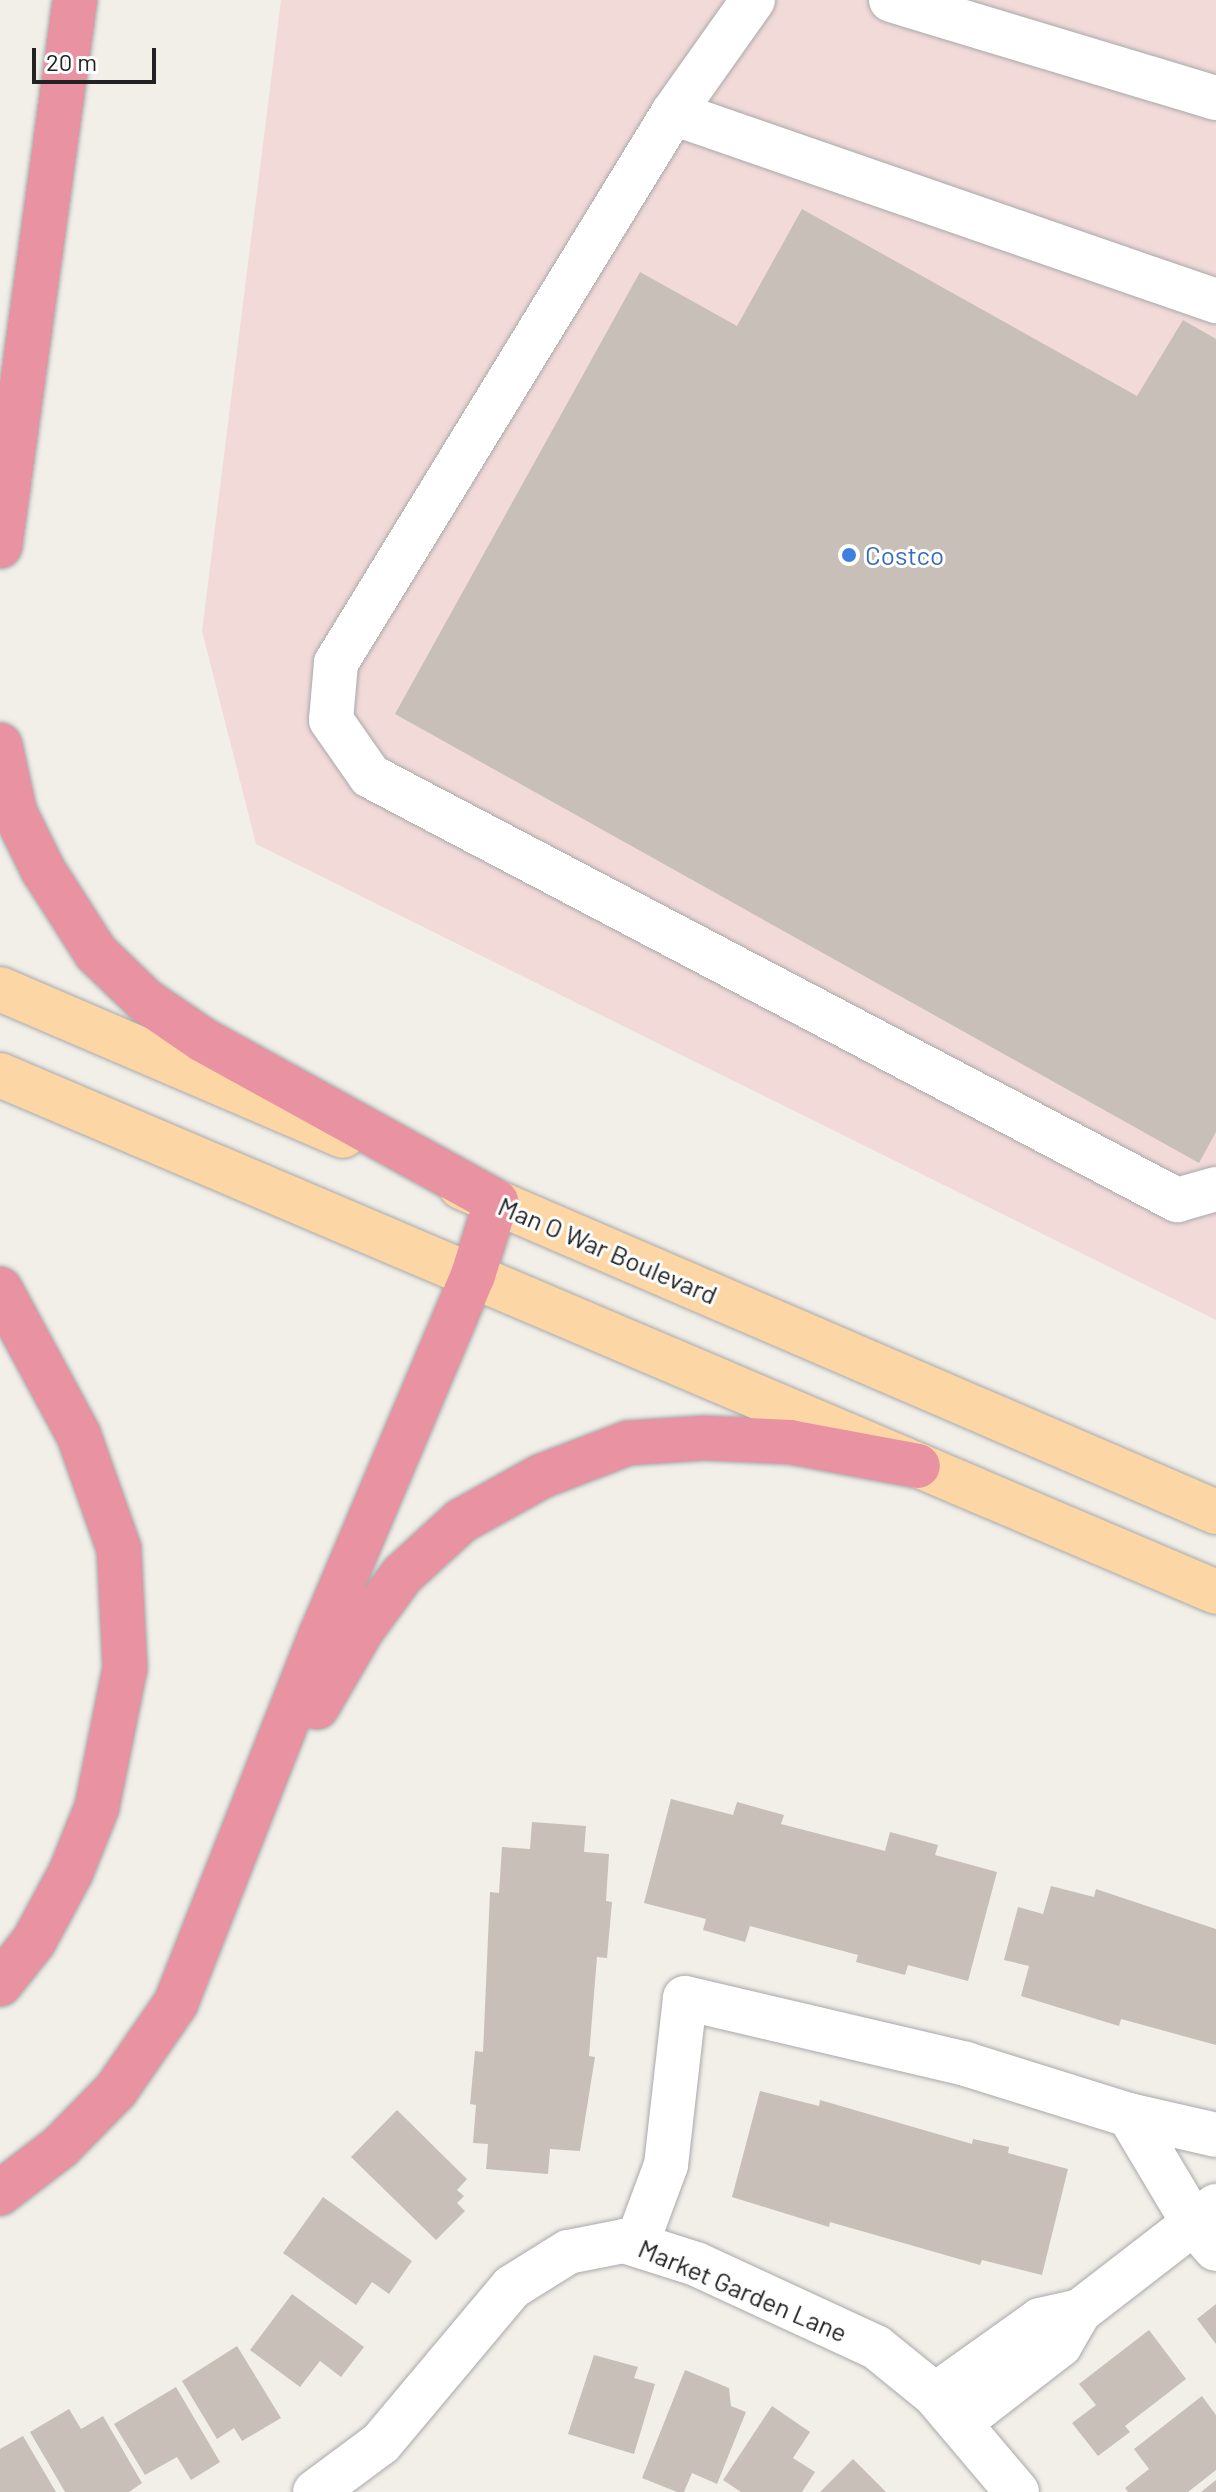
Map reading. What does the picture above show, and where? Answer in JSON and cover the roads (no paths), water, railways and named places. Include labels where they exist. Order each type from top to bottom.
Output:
[{"type":"highway","points":[[0,546],[75,0]]},
{"type":"highway","points":[[0,745],[15,813],[43,870],[96,953],[146,1001],[203,1040],[496,1202],[473,1275],[322,1632],[246,1830],[167,2015],[116,2090],[60,2147],[0,2193]]},
{"type":"highway","points":[[0,1289],[79,1436],[119,1549],[125,1668],[97,1807],[71,1872],[34,1941],[0,1984]]},
{"type":"highway","points":[[246,1830],[361,1631],[402,1575],[461,1521],[542,1476],[628,1443],[705,1438],[790,1442],[918,1466]]},
{"type":"main road","name":"Man O War Boulevard","points":[[0,989],[1216,1512]]},
{"type":"main road","points":[[0,1075],[1216,1592]]},
{"type":"street","points":[[753,0],[673,113],[336,663],[331,720],[370,776],[1177,1200],[1214,1183]]},
{"type":"street","points":[[891,0],[1216,98]]},
{"type":"street","points":[[673,113],[1216,301]]},
{"type":"street","points":[[637,2243],[666,2165],[685,1998],[966,2064],[1129,2115],[1216,2135]]},
{"type":"street","points":[[947,2409],[1040,2320],[1080,2311],[1209,2226],[1129,2115]]},
{"type":"street","name":"Market Garden Lane","points":[[315,2492],[381,2443],[433,2387],[483,2317],[540,2266],[591,2244],[637,2243],[829,2323],[876,2347],[947,2409],[1017,2492]]},
{"type":"place","name":"Costco","points":[[849,555]]}]
